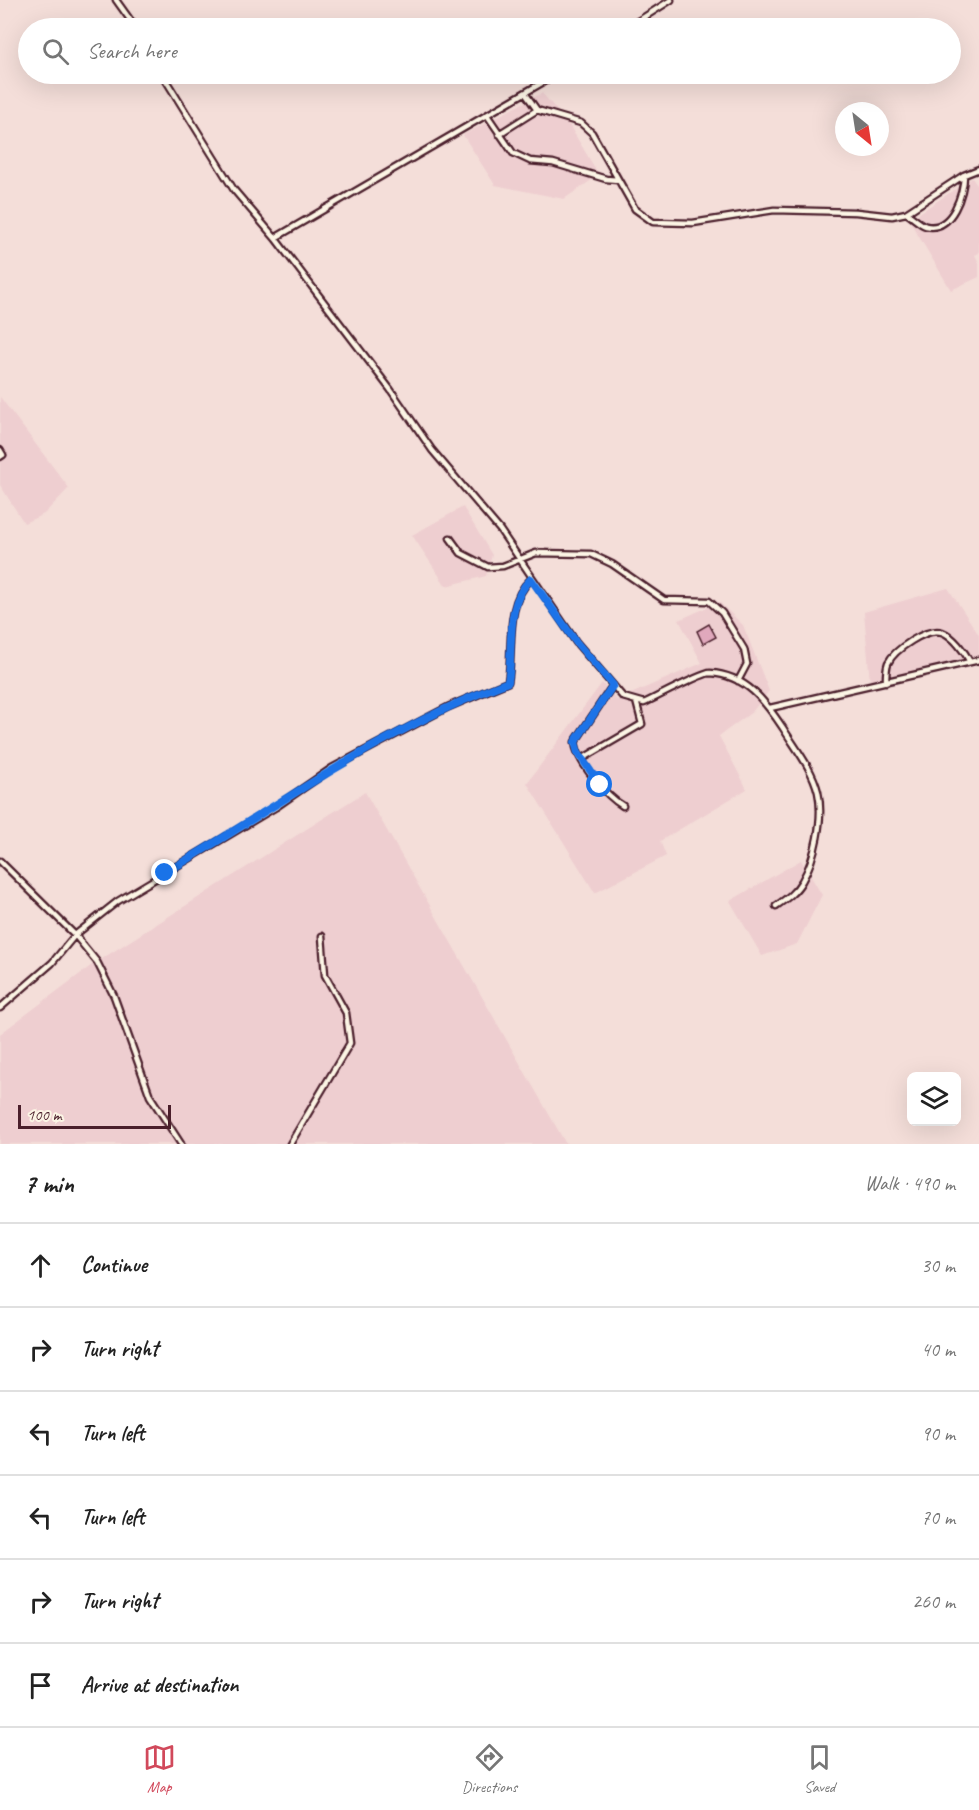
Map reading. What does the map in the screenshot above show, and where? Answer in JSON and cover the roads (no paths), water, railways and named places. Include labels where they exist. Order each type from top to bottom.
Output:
[{"type":"lane","points":[[643,18],[671,0]]},
{"type":"lane","points":[[120,1],[130,18]]},
{"type":"lane","points":[[168,84],[234,190],[275,238],[390,389],[432,450],[500,530],[518,561],[576,642],[623,697],[644,703],[707,673],[748,685],[770,708],[808,767],[818,794],[814,850],[802,881],[791,895],[776,906]]},
{"type":"lane","points":[[275,238],[540,84]]},
{"type":"lane","points":[[525,93],[537,110],[581,123],[598,143],[635,209],[653,222],[693,223],[774,210],[856,212],[892,216],[906,213],[964,175],[979,169]]},
{"type":"lane","points":[[499,134],[537,110]]},
{"type":"lane","points":[[487,115],[513,153],[530,161],[553,163],[606,179],[618,180]]},
{"type":"lane","points":[[906,213],[925,225],[934,226],[946,219],[960,200],[964,189],[964,175]]},
{"type":"lane","points":[[0,450],[3,455],[0,457]]},
{"type":"lane","points":[[450,538],[460,553],[488,567],[518,561],[536,553],[591,554],[612,564],[664,600],[709,601],[722,613],[744,649],[747,664],[738,681]]},
{"type":"lane","points":[[0,1008],[51,963],[75,934],[118,901],[276,807],[332,768],[448,707],[508,682],[514,610],[519,589],[531,579]]},
{"type":"lane","points":[[885,682],[888,663],[904,645],[932,631],[943,632],[965,652],[970,662]]},
{"type":"lane","points":[[770,708],[979,660]]},
{"type":"lane","points":[[613,685],[575,742],[582,759],[609,798],[623,806]]},
{"type":"lane","points":[[582,759],[642,724],[636,701]]},
{"type":"lane","points":[[0,861],[75,934],[97,962],[114,996],[150,1096],[181,1144]]},
{"type":"lane","points":[[290,1144],[350,1043],[346,1013],[325,975],[322,936]]}]
